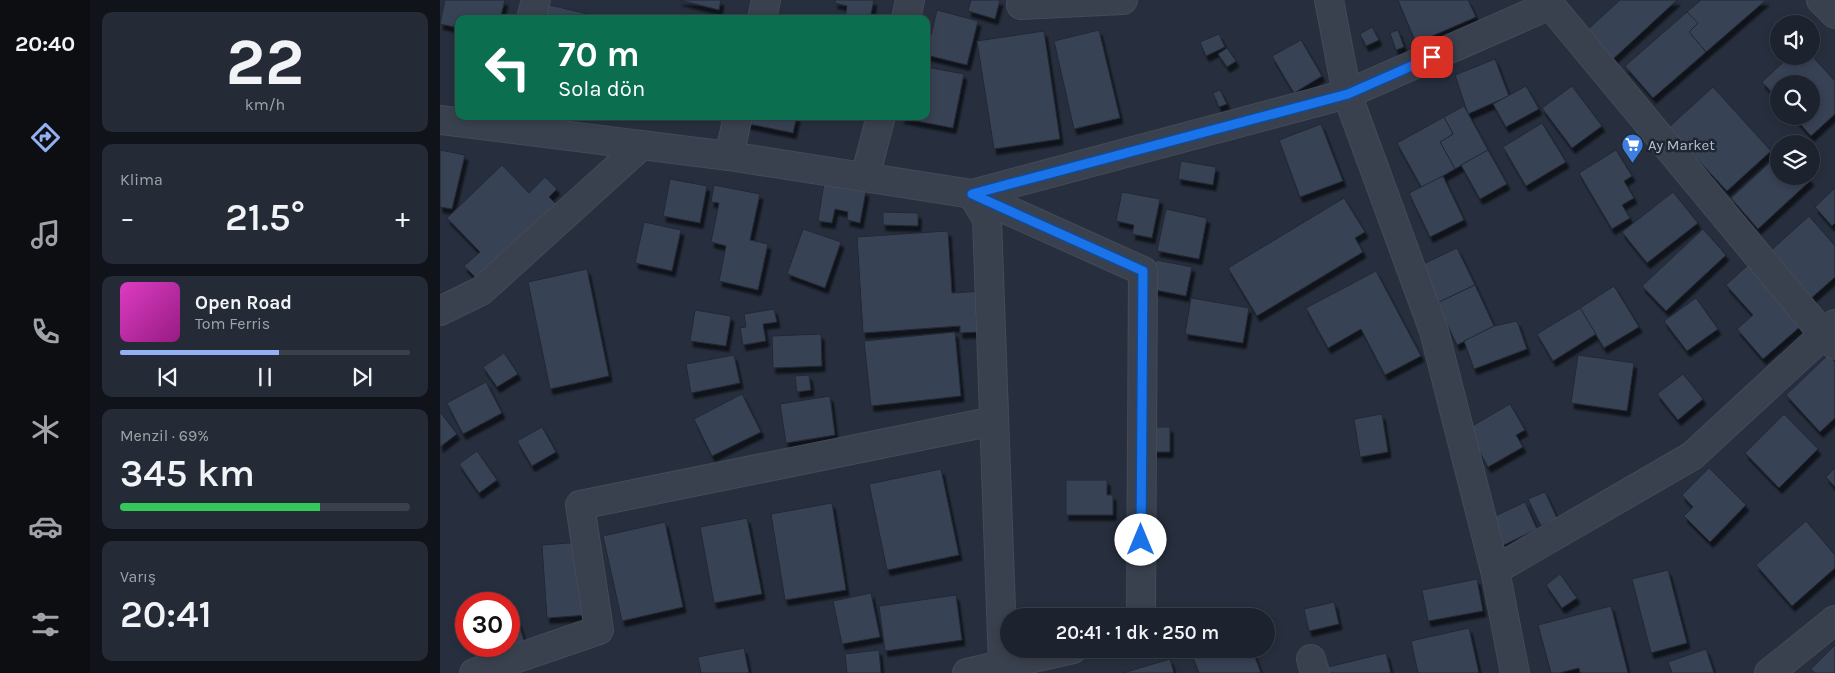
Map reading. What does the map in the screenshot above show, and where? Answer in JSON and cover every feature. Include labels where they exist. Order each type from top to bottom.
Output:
[{"type":"street","points":[[532,15],[536,0]]},
{"type":"street","points":[[763,15],[766,0]]},
{"type":"street","points":[[907,15],[910,0]]},
{"type":"street","points":[[1022,0],[1021,6],[1124,0]]},
{"type":"street","points":[[1328,0],[1348,94],[1434,331],[1495,570],[1515,673]]},
{"type":"street","points":[[1821,0],[1835,14]]},
{"type":"street","points":[[972,194],[1348,94],[1548,3],[1831,334],[1692,456],[1495,570]]},
{"type":"street","points":[[440,120],[506,122],[642,145],[728,156],[972,194],[1143,271],[1141,608]]},
{"type":"street","points":[[728,156],[737,120]]},
{"type":"street","points":[[865,177],[880,120]]},
{"type":"street","points":[[440,312],[481,291],[642,145]]},
{"type":"street","points":[[972,194],[987,219],[1003,665]]},
{"type":"street","points":[[474,673],[599,630],[580,505],[994,421]]},
{"type":"street","points":[[1769,673],[1835,620]]},
{"type":"street","points":[[967,673],[1034,658]]},
{"type":"building","points":[[445,0],[505,0],[501,15],[455,15],[455,27],[440,24]]},
{"type":"building","points":[[679,0],[721,0],[719,10]]},
{"type":"building","points":[[835,0],[874,0],[871,14],[878,15],[846,15],[847,6],[835,3]]},
{"type":"building","points":[[971,0],[1000,0],[995,19],[968,11]]},
{"type":"building","points":[[1398,0],[1468,0],[1476,17],[1416,43]]},
{"type":"building","points":[[1620,0],[1677,0],[1612,60],[1586,31]]},
{"type":"building","points":[[1701,0],[1766,0],[1706,52],[1689,32],[1698,23],[1687,12]]},
{"type":"building","points":[[541,3],[592,15],[538,15]]},
{"type":"building","points":[[937,10],[978,21],[967,65],[930,56],[930,39]]},
{"type":"building","points":[[1687,12],[1698,23],[1689,32],[1706,52],[1653,98],[1625,66]]},
{"type":"building","points":[[1372,27],[1379,40],[1366,46],[1360,34]]},
{"type":"building","points":[[1099,30],[1120,118],[1074,129],[1054,41]]},
{"type":"building","points":[[1398,30],[1404,47],[1396,50],[1390,33]]},
{"type":"building","points":[[1044,31],[1060,139],[994,149],[977,41]]},
{"type":"building","points":[[1219,34],[1225,47],[1206,56],[1200,42]]},
{"type":"building","points":[[1301,40],[1322,76],[1294,93],[1272,56]]},
{"type":"building","points":[[1227,48],[1236,61],[1227,67],[1218,54]]},
{"type":"building","points":[[1495,59],[1509,96],[1468,114],[1455,75]]},
{"type":"building","points":[[1780,65],[1820,65],[1835,81],[1835,114],[1812,135],[1801,125],[1820,125],[1820,75],[1770,75],[1770,90],[1762,82]]},
{"type":"building","points":[[930,68],[964,74],[953,128],[911,120],[930,120]]},
{"type":"building","points":[[1526,86],[1539,109],[1506,127],[1493,104]]},
{"type":"building","points":[[1572,86],[1602,126],[1572,148],[1542,108]]},
{"type":"building","points":[[1713,87],[1770,152],[1727,191],[1668,128]]},
{"type":"building","points":[[1220,90],[1227,104],[1219,107],[1213,93]]},
{"type":"building","points":[[1464,106],[1488,150],[1455,169],[1440,142],[1453,134],[1444,117]]},
{"type":"building","points":[[1444,117],[1453,134],[1440,142],[1455,169],[1422,188],[1397,143]]},
{"type":"building","points":[[744,120],[796,120],[793,133],[744,123]]},
{"type":"building","points":[[1542,123],[1566,162],[1526,186],[1503,147]]},
{"type":"building","points":[[1321,124],[1343,181],[1300,197],[1279,140]]},
{"type":"building","points":[[440,150],[465,155],[452,209],[440,207]]},
{"type":"building","points":[[1488,150],[1507,184],[1480,199],[1461,165]]},
{"type":"building","points":[[1616,150],[1632,176],[1624,181],[1634,198],[1622,205],[1630,218],[1612,229],[1579,173]]},
{"type":"building","points":[[1181,161],[1216,167],[1213,185],[1178,179]]},
{"type":"building","points":[[1770,162],[1770,185],[1806,185],[1758,229],[1731,198]]},
{"type":"building","points":[[502,165],[529,193],[545,177],[557,189],[549,197],[560,208],[482,284],[464,266],[480,252],[447,218]]},
{"type":"building","points":[[1443,176],[1464,220],[1430,237],[1409,193]]},
{"type":"building","points":[[670,179],[707,186],[700,223],[663,216]]},
{"type":"building","points":[[824,183],[866,191],[860,223],[847,220],[848,212],[835,209],[832,223],[818,221]]},
{"type":"building","points":[[714,185],[760,194],[750,240],[768,244],[758,290],[719,281],[726,246],[711,242],[719,203],[711,202]]},
{"type":"building","points":[[1835,188],[1835,223],[1832,226],[1815,207]]},
{"type":"building","points":[[1122,192],[1160,199],[1152,238],[1132,234],[1134,225],[1116,221]]},
{"type":"building","points":[[1673,192],[1698,223],[1647,263],[1622,232]]},
{"type":"building","points":[[1344,198],[1365,232],[1355,238],[1363,252],[1257,316],[1228,268]]},
{"type":"building","points":[[1166,209],[1207,218],[1199,259],[1157,251]]},
{"type":"building","points":[[883,212],[918,213],[918,226],[883,225]]},
{"type":"building","points":[[1809,216],[1835,246],[1835,277],[1808,301],[1767,254]]},
{"type":"building","points":[[644,222],[681,230],[672,271],[635,263]]},
{"type":"building","points":[[803,229],[841,242],[825,288],[787,274]]},
{"type":"building","points":[[1703,229],[1726,255],[1666,311],[1642,286]]},
{"type":"building","points":[[948,231],[952,293],[984,291],[985,318],[976,318],[977,332],[960,333],[960,326],[863,333],[857,237]]},
{"type":"building","points":[[1457,248],[1475,285],[1437,303],[1419,266]]},
{"type":"building","points":[[1156,260],[1192,267],[1186,296],[1150,289]]},
{"type":"building","points":[[1748,265],[1801,326],[1763,359],[1737,329],[1753,315],[1726,285]]},
{"type":"building","points":[[587,269],[609,376],[550,389],[528,282]]},
{"type":"building","points":[[1376,271],[1421,356],[1385,375],[1361,329],[1328,348],[1306,308]]},
{"type":"building","points":[[1475,285],[1494,326],[1457,345],[1437,303]]},
{"type":"building","points":[[1614,286],[1639,327],[1604,348],[1580,308]]},
{"type":"building","points":[[1191,298],[1249,308],[1243,343],[1185,334]]},
{"type":"building","points":[[1696,298],[1718,329],[1687,351],[1664,321]]},
{"type":"building","points":[[1580,308],[1596,334],[1553,361],[1537,334]]},
{"type":"building","points":[[774,309],[777,322],[763,324],[766,341],[743,345],[740,328],[746,327],[744,314]]},
{"type":"building","points":[[695,310],[731,316],[726,346],[690,341]]},
{"type":"building","points":[[1517,321],[1527,349],[1474,369],[1464,341],[1494,326]]},
{"type":"building","points":[[955,332],[961,396],[871,406],[864,341]]},
{"type":"building","points":[[821,334],[822,366],[773,368],[772,336]]},
{"type":"building","points":[[504,353],[518,374],[497,387],[483,367]]},
{"type":"building","points":[[734,355],[740,383],[691,393],[686,364]]},
{"type":"building","points":[[1578,355],[1634,363],[1627,411],[1571,403]]},
{"type":"building","points":[[1828,355],[1835,362],[1835,418],[1820,432],[1786,395]]},
{"type":"building","points":[[1683,374],[1703,399],[1678,420],[1657,394]]},
{"type":"building","points":[[809,375],[811,390],[797,392],[795,376]]},
{"type":"building","points":[[486,382],[502,413],[463,434],[447,403]]},
{"type":"building","points":[[742,394],[761,432],[712,456],[694,419]]},
{"type":"building","points":[[830,396],[835,435],[786,443],[780,404]]},
{"type":"building","points":[[1510,404],[1525,430],[1516,435],[1523,447],[1488,467],[1467,429]]},
{"type":"building","points":[[440,412],[457,434],[440,447]]},
{"type":"building","points":[[1382,414],[1388,452],[1360,457],[1354,419]]},
{"type":"building","points":[[1784,414],[1818,449],[1779,488],[1745,453]]},
{"type":"building","points":[[542,427],[556,452],[532,466],[517,441]]},
{"type":"building","points":[[1152,427],[1170,427],[1170,452],[1151,452]]},
{"type":"building","points":[[477,451],[497,480],[479,493],[459,464]]},
{"type":"building","points":[[1709,468],[1746,505],[1710,542],[1684,516],[1693,507],[1682,495]]},
{"type":"building","points":[[1835,468],[1835,487],[1826,477]]},
{"type":"building","points":[[941,469],[959,555],[887,570],[869,484]]},
{"type":"building","points":[[1066,480],[1107,480],[1107,495],[1113,495],[1113,515],[1066,515]]},
{"type":"building","points":[[1545,492],[1557,518],[1541,526],[1528,499]]},
{"type":"building","points":[[1525,502],[1537,529],[1502,546],[1489,519]]},
{"type":"building","points":[[832,503],[846,590],[785,600],[771,514]]},
{"type":"building","points":[[747,518],[762,594],[714,603],[700,527]]},
{"type":"building","points":[[1806,521],[1835,555],[1835,568],[1792,606],[1756,565]]},
{"type":"building","points":[[665,522],[683,607],[622,621],[603,536]]},
{"type":"building","points":[[582,542],[587,615],[547,618],[542,545]]},
{"type":"building","points":[[1668,570],[1687,643],[1651,653],[1632,579]]},
{"type":"building","points":[[1560,574],[1577,598],[1562,608],[1546,585]]},
{"type":"building","points":[[1477,579],[1483,611],[1428,621],[1422,590]]},
{"type":"building","points":[[871,593],[880,637],[842,644],[833,601]]},
{"type":"building","points":[[956,595],[962,640],[885,651],[879,606]]},
{"type":"building","points":[[1334,602],[1339,624],[1309,631],[1304,609]]},
{"type":"building","points":[[1611,606],[1628,673],[1580,673],[1579,668],[1551,673],[1538,625]]},
{"type":"building","points":[[520,628],[525,643],[520,645]]},
{"type":"building","points":[[1469,628],[1479,673],[1418,673],[1411,641]]},
{"type":"building","points":[[1835,645],[1835,673],[1815,673],[1811,669]]},
{"type":"building","points":[[744,648],[749,673],[701,673],[698,657]]},
{"type":"building","points":[[1706,649],[1714,673],[1672,673],[1668,662]]},
{"type":"building","points":[[879,650],[881,673],[847,673],[845,654]]},
{"type":"building","points":[[1386,653],[1391,673],[1329,673],[1328,667]]},
{"type":"building","points":[[1193,658],[1255,658],[1261,673],[1199,673]]},
{"type":"building","points":[[1170,659],[1174,673],[1123,673]]},
{"type":"place","name":"Ay Market","points":[[1632,164]]},
{"type":"route","points":[[1141,540],[1143,271],[972,194],[1348,94],[1432,57]]}]
